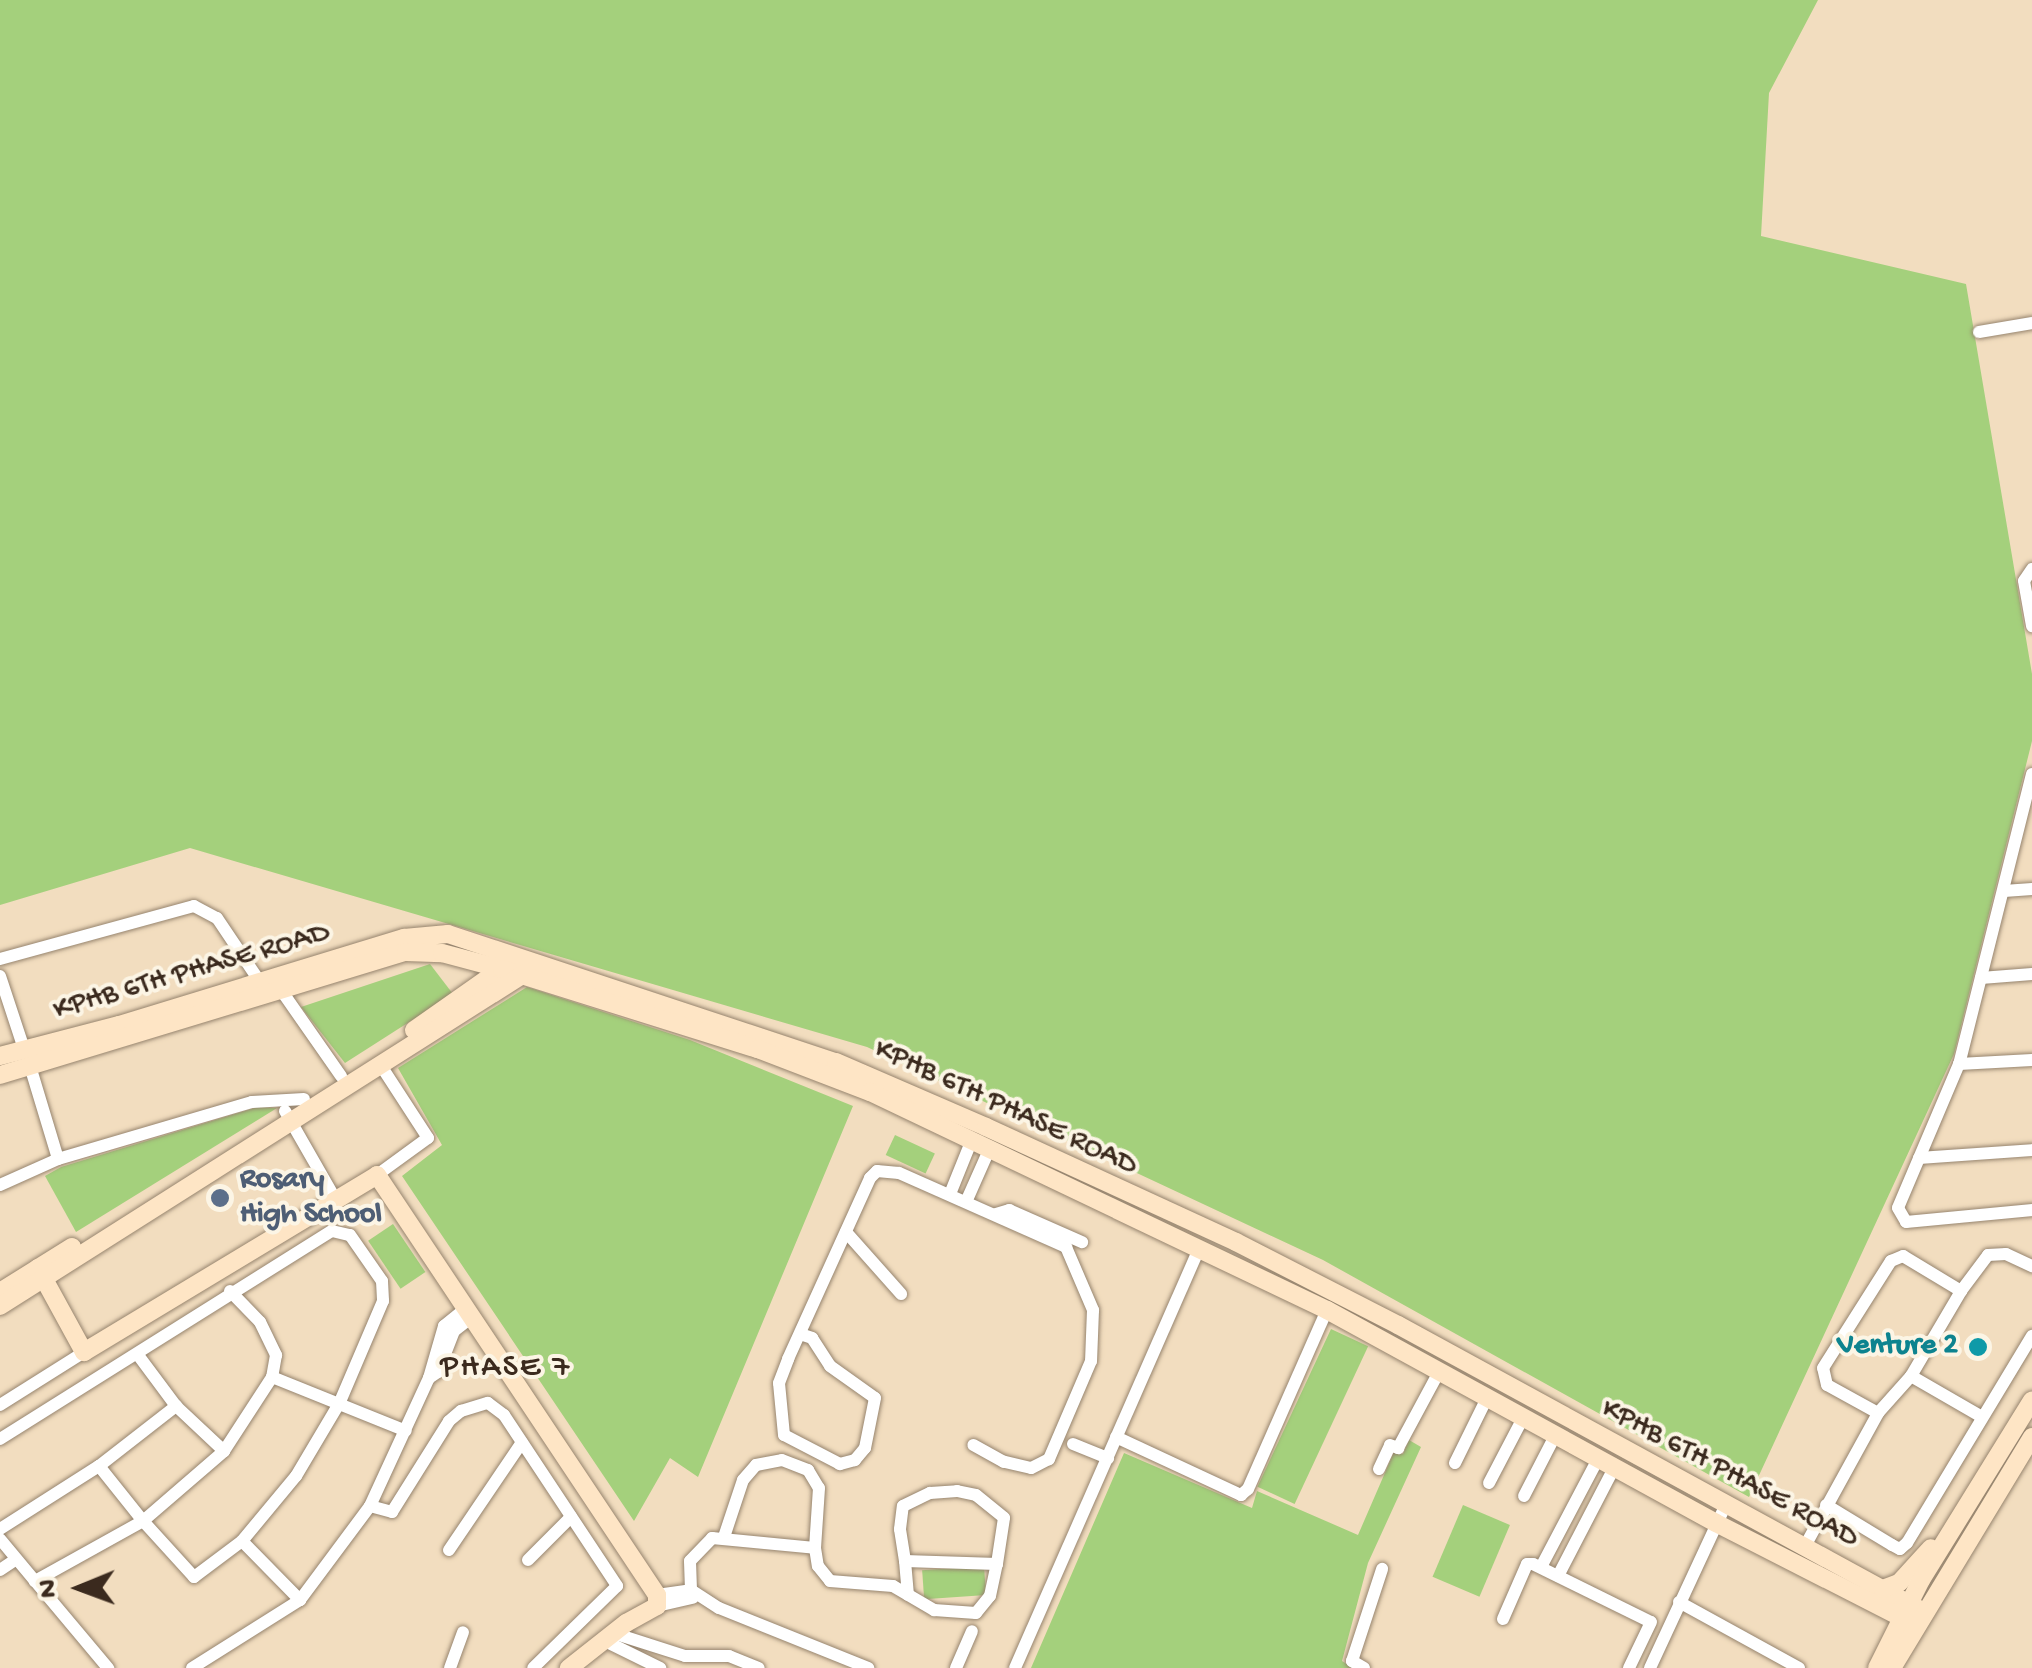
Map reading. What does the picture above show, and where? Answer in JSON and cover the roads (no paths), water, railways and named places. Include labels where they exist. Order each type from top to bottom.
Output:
[{"type":"street","points":[[1979,332],[2032,323]]},
{"type":"street","points":[[2032,569],[2024,581],[2032,626]]},
{"type":"street","points":[[2032,774],[2026,822],[2004,891],[1960,1064],[1898,1208],[1906,1222],[2032,1210]]},
{"type":"street","points":[[2004,891],[2032,889]]},
{"type":"street","points":[[0,959],[194,906],[218,918],[260,982]]},
{"type":"street","name":"KPHB 6TH PHASE ROAD","points":[[0,1075],[27,1058],[260,982],[420,934],[448,934],[519,966],[873,1086],[1236,1242],[1805,1546],[1882,1589],[1913,1614]]},
{"type":"street","name":"KPHB 6TH PHASE ROAD","points":[[0,1056],[27,1058],[406,952],[442,953],[519,966]]},
{"type":"street","points":[[0,1306],[41,1274],[288,1116],[380,1064],[519,966]]},
{"type":"street","points":[[288,1116],[304,1099],[519,966]]},
{"type":"street","points":[[1981,978],[2032,974]]},
{"type":"street","points":[[0,976],[58,1159]]},
{"type":"street","points":[[281,990],[341,1076]]},
{"type":"street","points":[[1960,1064],[2032,1060]]},
{"type":"street","points":[[0,1406],[377,1176],[428,1138],[380,1064]]},
{"type":"street","name":"KPHB 6TH PHASE ROAD","points":[[873,1086],[971,1142],[1327,1310],[1716,1523],[1913,1614]]},
{"type":"street","points":[[0,1184],[58,1159],[252,1102],[304,1099]]},
{"type":"street","points":[[288,1116],[336,1200]]},
{"type":"street","points":[[951,1192],[971,1142]]},
{"type":"street","points":[[966,1202],[989,1150]]},
{"type":"street","points":[[1920,1158],[2032,1150]]},
{"type":"street","points":[[800,1334],[812,1338],[830,1366],[875,1398],[865,1448],[855,1460],[840,1464],[784,1435],[779,1383],[800,1334],[846,1232],[877,1171],[900,1174],[951,1192],[1066,1247],[1094,1310],[1091,1361],[1050,1459],[1040,1467],[1004,1462],[973,1445]]},
{"type":"street","points":[[377,1176],[657,1600]]},
{"type":"street","points":[[996,1214],[1009,1210],[1082,1242]]},
{"type":"street","points":[[0,1439],[138,1355],[230,1291],[332,1231],[343,1230],[357,1240],[382,1281],[383,1301],[340,1402],[296,1476],[242,1541],[194,1577],[99,1466]]},
{"type":"street","points":[[846,1232],[901,1294]]},
{"type":"street","points":[[1015,1668],[1199,1248]]},
{"type":"street","points":[[1805,1546],[1878,1413],[1910,1376],[1960,1291],[1988,1255],[2006,1254],[2032,1266]]},
{"type":"street","points":[[1878,1413],[1828,1386],[1823,1368],[1892,1260],[1902,1256],[1960,1291]]},
{"type":"street","points":[[0,1292],[41,1274]]},
{"type":"street","points":[[41,1274],[84,1352]]},
{"type":"street","points":[[35,1581],[144,1521],[224,1451],[272,1376],[276,1355],[260,1322],[230,1291]]},
{"type":"street","points":[[1116,1438],[1241,1495],[1248,1489],[1327,1310]]},
{"type":"street","points":[[192,1668],[300,1600],[370,1506],[429,1378],[438,1372],[454,1330],[469,1313]]},
{"type":"street","points":[[1826,1505],[1900,1548],[2032,1336]]},
{"type":"street","points":[[138,1355],[176,1406],[224,1451]]},
{"type":"street","points":[[1378,1469],[1390,1445],[1398,1448],[1439,1372]]},
{"type":"street","points":[[272,1376],[406,1431]]},
{"type":"street","points":[[1910,1376],[1982,1416]]},
{"type":"street","points":[[1456,1463],[1487,1398]]},
{"type":"street","points":[[1892,1668],[1950,1533],[2032,1400]]},
{"type":"street","points":[[370,1506],[392,1512],[449,1421],[473,1404],[488,1402],[504,1415],[617,1586],[533,1668]]},
{"type":"street","points":[[0,1529],[99,1466],[176,1406]]},
{"type":"street","points":[[1489,1482],[1523,1418]]},
{"type":"street","points":[[1524,1496],[1555,1436]]},
{"type":"street","points":[[1876,1668],[2032,1437]]},
{"type":"street","points":[[448,1550],[522,1442]]},
{"type":"street","points":[[1073,1444],[1108,1458]]},
{"type":"street","points":[[724,1538],[743,1480],[756,1464],[782,1460],[808,1470],[818,1488],[815,1548],[818,1566],[830,1581],[894,1586],[908,1595],[934,1610],[976,1614],[990,1596],[1004,1518],[976,1495],[957,1492],[930,1493],[904,1506],[900,1530],[908,1595]]},
{"type":"street","points":[[1541,1568],[1606,1463]]},
{"type":"street","points":[[1558,1576],[1606,1463]]},
{"type":"street","points":[[1650,1668],[1726,1504]]},
{"type":"street","points":[[528,1560],[571,1516]]},
{"type":"street","points":[[1882,1589],[1899,1583],[1950,1533]]},
{"type":"street","points":[[688,1593],[690,1561],[705,1542],[724,1538],[815,1548]]},
{"type":"street","points":[[0,1539],[108,1668]]},
{"type":"street","points":[[242,1541],[300,1600]]},
{"type":"street","points":[[0,1570],[15,1560]]},
{"type":"street","points":[[684,1560],[688,1593]]},
{"type":"street","points":[[904,1561],[998,1564]]},
{"type":"street","points":[[1504,1618],[1527,1564],[1541,1568],[1651,1622],[1629,1668]]},
{"type":"street","points":[[1364,1668],[1352,1661],[1382,1569]]},
{"type":"street","points":[[657,1600],[688,1593]]},
{"type":"street","points":[[569,1668],[657,1600],[688,1593],[868,1668]]},
{"type":"street","points":[[1680,1602],[1800,1668]]},
{"type":"street","points":[[956,1668],[972,1630]]},
{"type":"street","points":[[450,1668],[463,1632]]},
{"type":"street","points":[[608,1637],[685,1656],[729,1656],[759,1668]]},
{"type":"street","points":[[608,1637],[658,1667],[685,1656]]},
{"type":"place","name":"Rosary High School","points":[[220,1198]]},
{"type":"place","name":"Venture 2","points":[[1978,1347]]},
{"type":"district","name":"PHASE 7","points":[[506,1368]]}]
